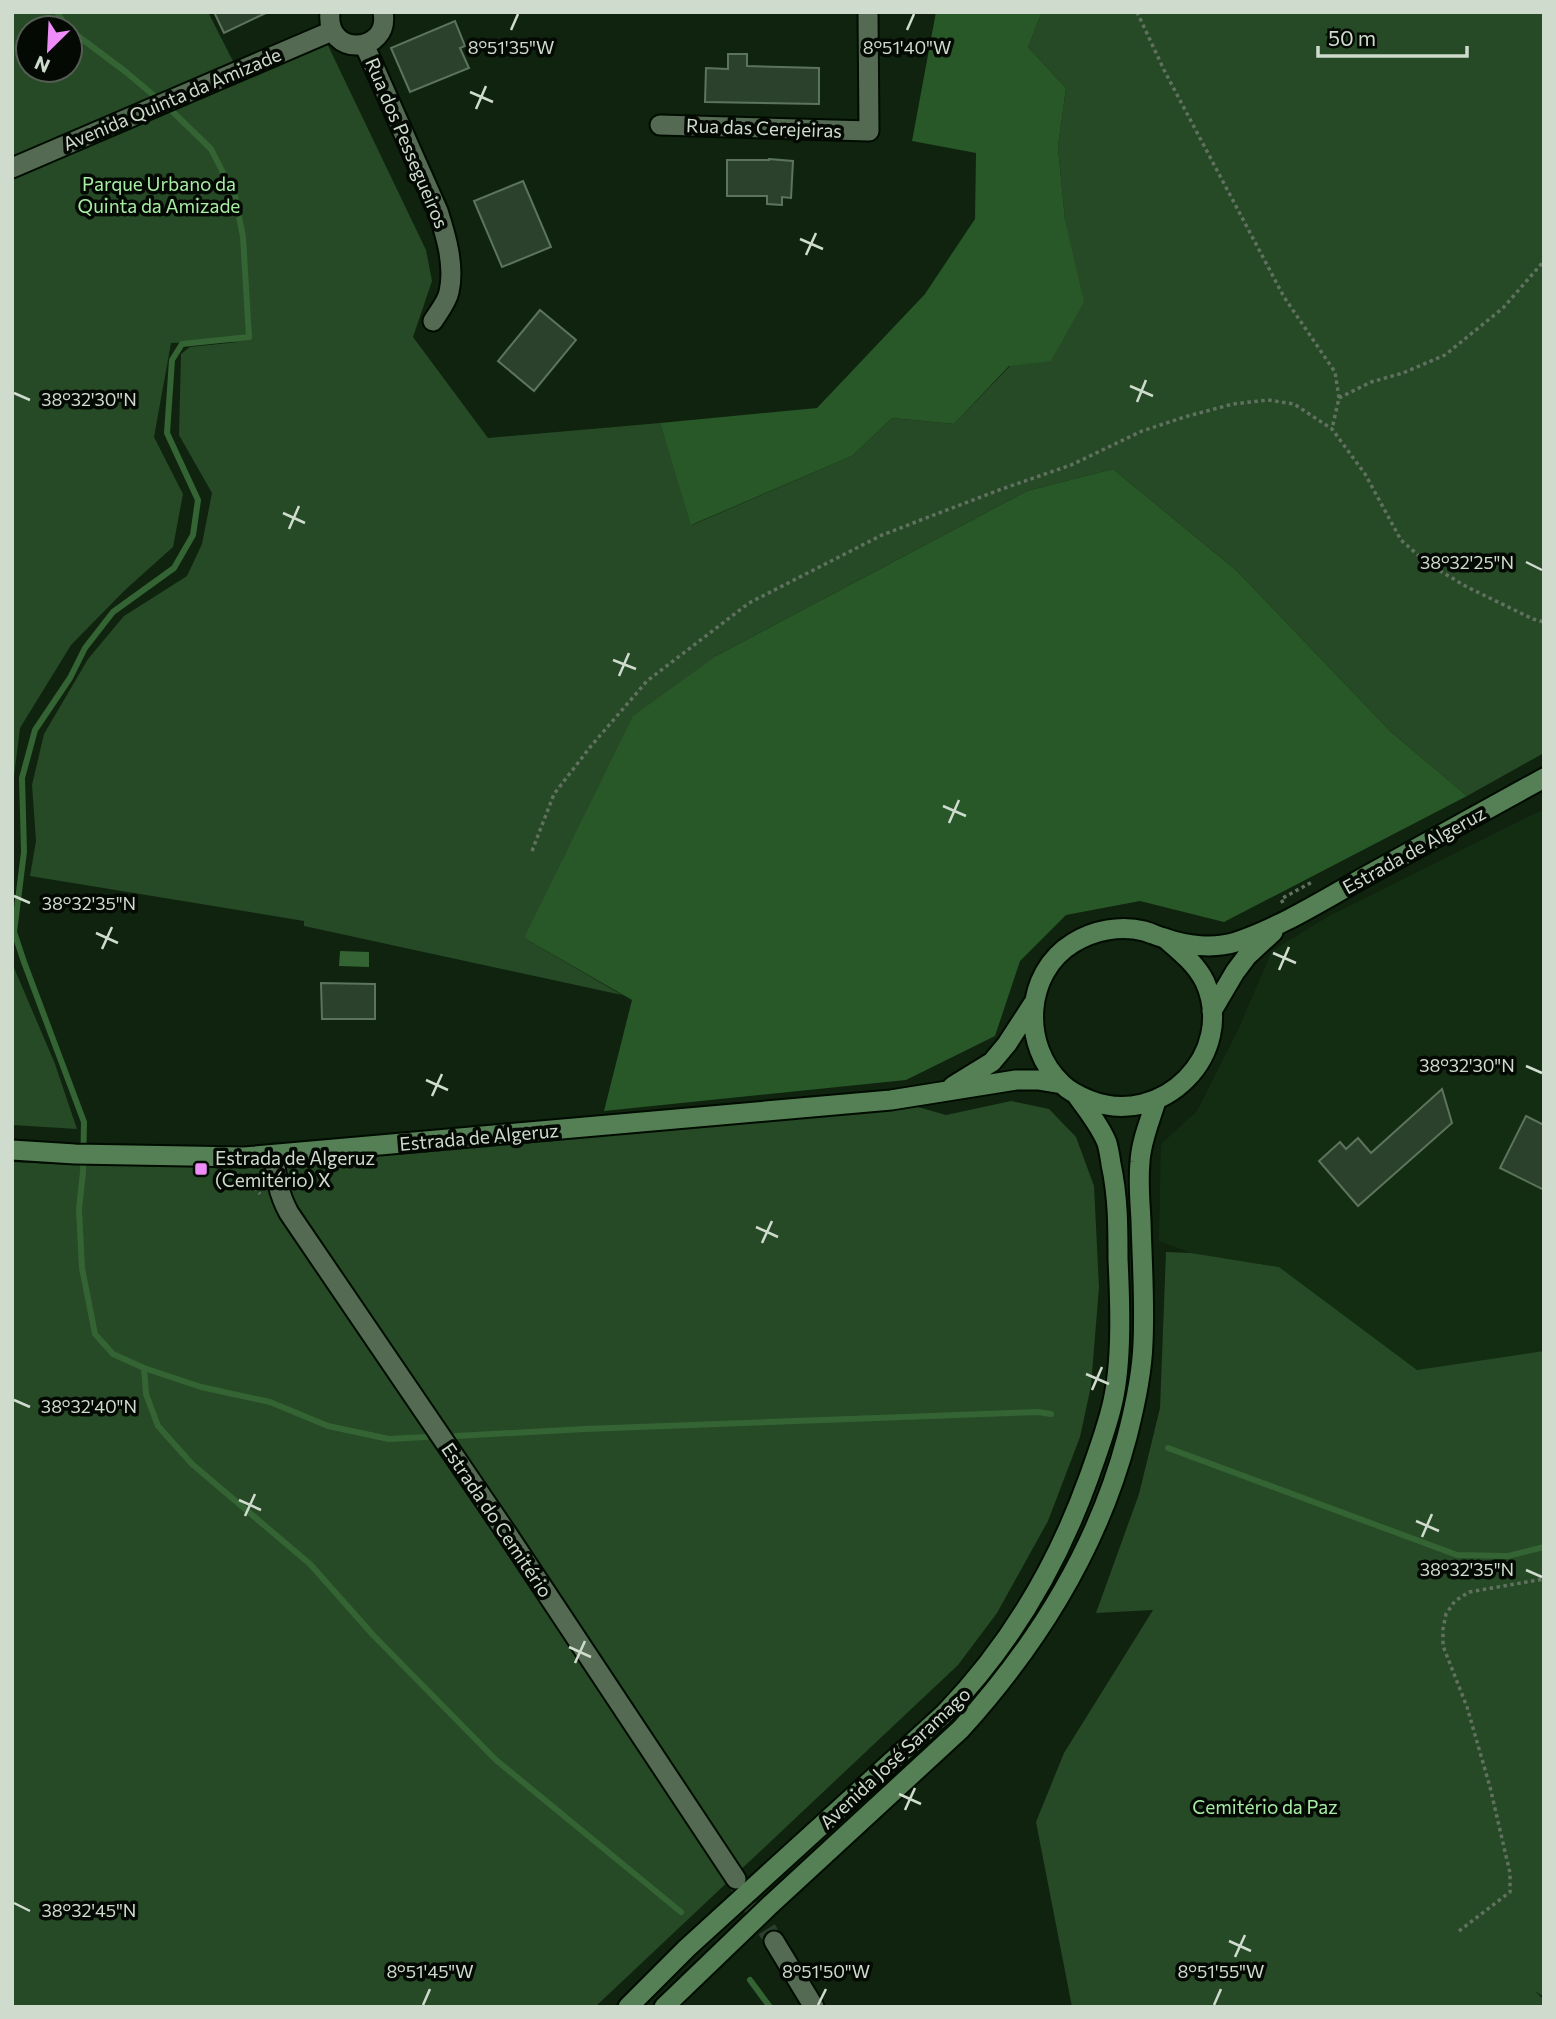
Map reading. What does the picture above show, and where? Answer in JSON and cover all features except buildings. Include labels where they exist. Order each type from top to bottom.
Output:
[{"type":"main road","name":"Estrada de Algeruz","points":[[1069,1089],[1048,1067],[1038,1047],[1033,1026],[1034,1003],[1041,980],[1054,959],[1072,943],[1094,932],[1119,928],[1143,930],[1166,939],[1205,946],[1236,942],[1284,922],[1544,778]]},
{"type":"main road","name":"Estrada de Algeruz","points":[[1212,1011],[1247,956],[1284,922]]},
{"type":"main road","name":"Estrada de Algeruz","points":[[12,1150],[83,1155],[228,1158],[274,1155],[891,1100],[1016,1080],[1038,1080],[1069,1089],[1101,1105],[1129,1107],[1156,1101],[1181,1086],[1199,1065],[1210,1039],[1212,1011],[1205,982],[1189,958],[1166,939]]},
{"type":"main road","name":"Estrada de Algeruz","points":[[944,1091],[992,1062],[1034,1003]]},
{"type":"main road","name":"Avenida José Saramago","points":[[628,2007],[687,1948],[944,1714],[972,1685],[1020,1620],[1067,1533],[1098,1453],[1114,1396],[1119,1336],[1117,1191],[1107,1144],[1093,1118],[1069,1089]]},
{"type":"main road","name":"Avenida José Saramago","points":[[664,2007],[961,1729],[1014,1664],[1067,1585],[1112,1489],[1137,1399],[1144,1302],[1140,1161],[1156,1101]]},
{"type":"street","points":[[364,44],[378,37],[383,27],[383,12]]},
{"type":"street","name":"Rua das Cerejeiras","points":[[660,125],[869,131],[868,12]]},
{"type":"street","name":"Avenida Quinta da Amizade","points":[[12,168],[188,93],[331,22],[339,39],[348,45],[364,44]]},
{"type":"street","name":"Rua dos Pessegueiros","points":[[364,44],[438,211],[447,238],[449,294],[433,321]]},
{"type":"street","name":"Estrada do Cemitério","points":[[274,1155],[278,1189],[289,1213],[508,1535],[736,1880]]},
{"type":"street","points":[[774,1941],[814,2007]]},
{"type":"path","points":[[1137,12],[1169,81],[1284,298],[1335,372],[1339,398],[1332,429]]},
{"type":"path","points":[[1339,398],[1371,382],[1403,373],[1445,355],[1503,308],[1544,261]]},
{"type":"path","points":[[533,851],[554,794],[647,681],[749,603],[882,535],[1071,465],[1142,431],[1221,407],[1268,400],[1294,404],[1332,429],[1364,474],[1401,540],[1427,563],[1467,587],[1544,622]]},
{"type":"path","points":[[1459,1931],[1510,1892],[1510,1873],[1468,1707],[1443,1646],[1446,1614],[1455,1601],[1469,1592],[1544,1578]]},
{"type":"shaded area","points":[[936,12],[1042,12],[1028,47],[1066,88],[1058,147],[1065,220],[1084,302],[1051,361],[1009,366],[954,424],[892,418],[852,456],[691,525],[660,423],[817,408],[925,294],[975,219],[976,153],[912,141]]},
{"type":"shaded area","points":[[1113,469],[1237,571],[1390,731],[1467,796],[1224,922],[1140,901],[1066,915],[1020,961],[995,1036],[906,1080],[604,1111],[632,1000],[524,938],[633,716],[716,656],[1027,491]]},
{"type":"shaded area","points":[[1544,809],[1544,1361],[1416,1370],[1279,1267],[1191,1253],[1159,1241],[1161,1144],[1197,1111],[1239,1028],[1272,951],[1329,916]]},
{"type":"shaded area","points":[[340,951],[369,952],[369,967],[339,966]]},
{"type":"green space","name":"Parque Urbano da Quinta da Amizade","points":[[12,12],[208,12],[238,71],[323,35],[426,250],[432,281],[413,337],[488,438],[660,423],[692,525],[852,456],[892,418],[954,424],[1010,366],[1065,220],[1058,147],[1066,88],[1028,47],[1042,12],[1544,12],[1544,753],[1467,796],[1390,731],[1237,571],[1113,469],[1027,491],[716,656],[524,938],[622,995],[304,926],[304,921],[30,876],[36,841],[32,785],[44,734],[88,659],[124,616],[187,576],[202,544],[212,493],[179,435],[181,354],[190,347],[238,342],[171,343],[154,437],[183,494],[173,547],[125,590],[71,645],[20,728],[12,792]]},
{"type":"green space","points":[[12,963],[55,1064],[77,1129],[12,1125]]},
{"type":"green space","points":[[1011,1101],[1049,1109],[1076,1137],[1094,1186],[1099,1287],[1091,1386],[1080,1437],[1048,1521],[997,1613],[958,1665],[595,2007],[12,2007],[12,1162],[74,1165],[911,1105],[946,1115]]},
{"type":"green space","name":"Cemitério da Paz","points":[[1166,1252],[1191,1253],[1279,1267],[1417,1370],[1544,1351],[1544,1997],[1535,1991],[1544,2000],[1544,2007],[1072,2007],[1036,1822],[1064,1753],[1153,1610],[1096,1613],[1139,1494],[1160,1408]]},
{"type":"waterway","points":[[84,40],[172,111],[211,149],[235,196],[243,237],[249,337],[182,344],[172,360],[167,433],[198,500],[193,535],[174,568],[113,612],[85,648],[70,678],[35,730],[22,778],[24,852],[14,932],[84,1122],[79,1209],[82,1268],[95,1334],[113,1354],[144,1368],[201,1387],[270,1402],[328,1426],[389,1439],[426,1437]]},
{"type":"waterway","points":[[144,1368],[146,1394],[158,1426],[192,1464],[310,1564],[374,1636],[496,1760],[681,1912]]},
{"type":"waterway","points":[[456,1436],[1038,1412],[1051,1414]]},
{"type":"waterway","points":[[1168,1448],[1457,1555],[1508,1556],[1544,1547]]},
{"type":"waterway","points":[[750,1980],[770,2007]]},
{"type":"tunnel","points":[[736,1880],[774,1941]]},
{"type":"place","name":"Estrada de Algeruz (Cemitério) X","points":[[201,1169]]}]
